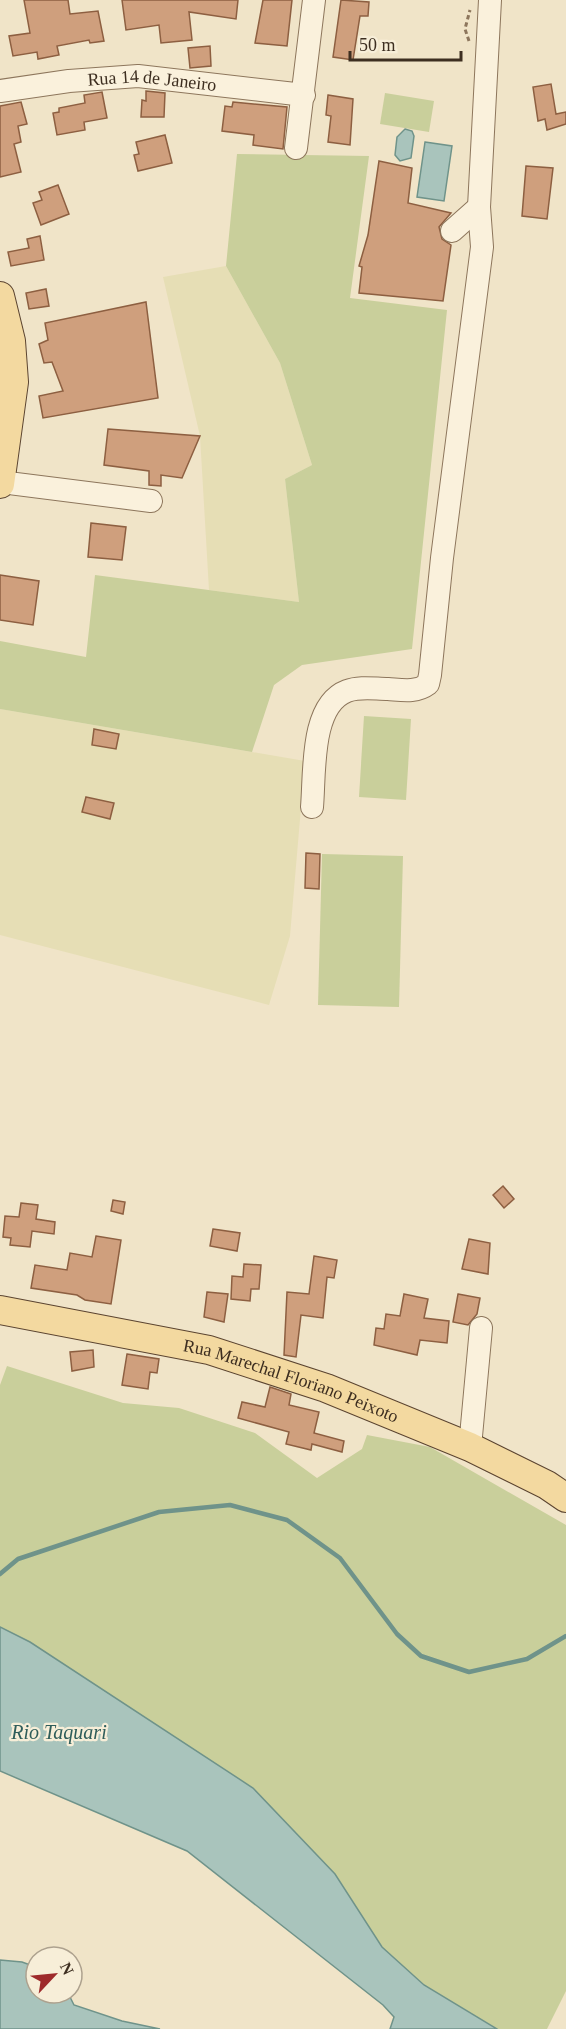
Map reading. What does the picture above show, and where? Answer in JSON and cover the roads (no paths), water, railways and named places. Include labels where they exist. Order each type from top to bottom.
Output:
[{"type":"main road","points":[[0,296],[11,341],[14,382],[0,483]]},
{"type":"main road","name":"Rua Marechal Floriano Peixoto","points":[[0,1311],[209,1350],[326,1388],[470,1447],[547,1485],[566,1498]]},
{"type":"street","points":[[297,148],[314,0]]},
{"type":"street","points":[[312,807],[320,726],[325,708],[334,698],[348,690],[360,688],[414,690],[428,684],[430,675],[442,558],[482,247],[479,207],[490,0]]},
{"type":"street","name":"Rua 14 de Janeiro","points":[[0,91],[69,81],[138,76],[304,96]]},
{"type":"street","points":[[452,231],[479,207]]},
{"type":"street","points":[[0,483],[151,501]]},
{"type":"street","points":[[470,1447],[481,1328]]},
{"type":"water","points":[[405,129],[412,131],[414,136],[411,158],[400,161],[395,155],[397,137]]},
{"type":"water","points":[[425,142],[452,146],[444,201],[417,197]]},
{"type":"water","name":"Rio Taquari","points":[[0,1627],[30,1642],[253,1788],[335,1874],[382,1947],[424,1985],[497,2029],[390,2029],[394,2017],[383,2005],[187,1851],[0,1771]]},
{"type":"water","points":[[0,1960],[24,1963],[24,2005],[74,2005],[122,2021],[160,2029],[0,2029]]},
{"type":"waterway","points":[[0,1574],[18,1559],[159,1512],[230,1505],[287,1520],[340,1558],[397,1634],[421,1656],[469,1672],[527,1659],[566,1636]]}]
